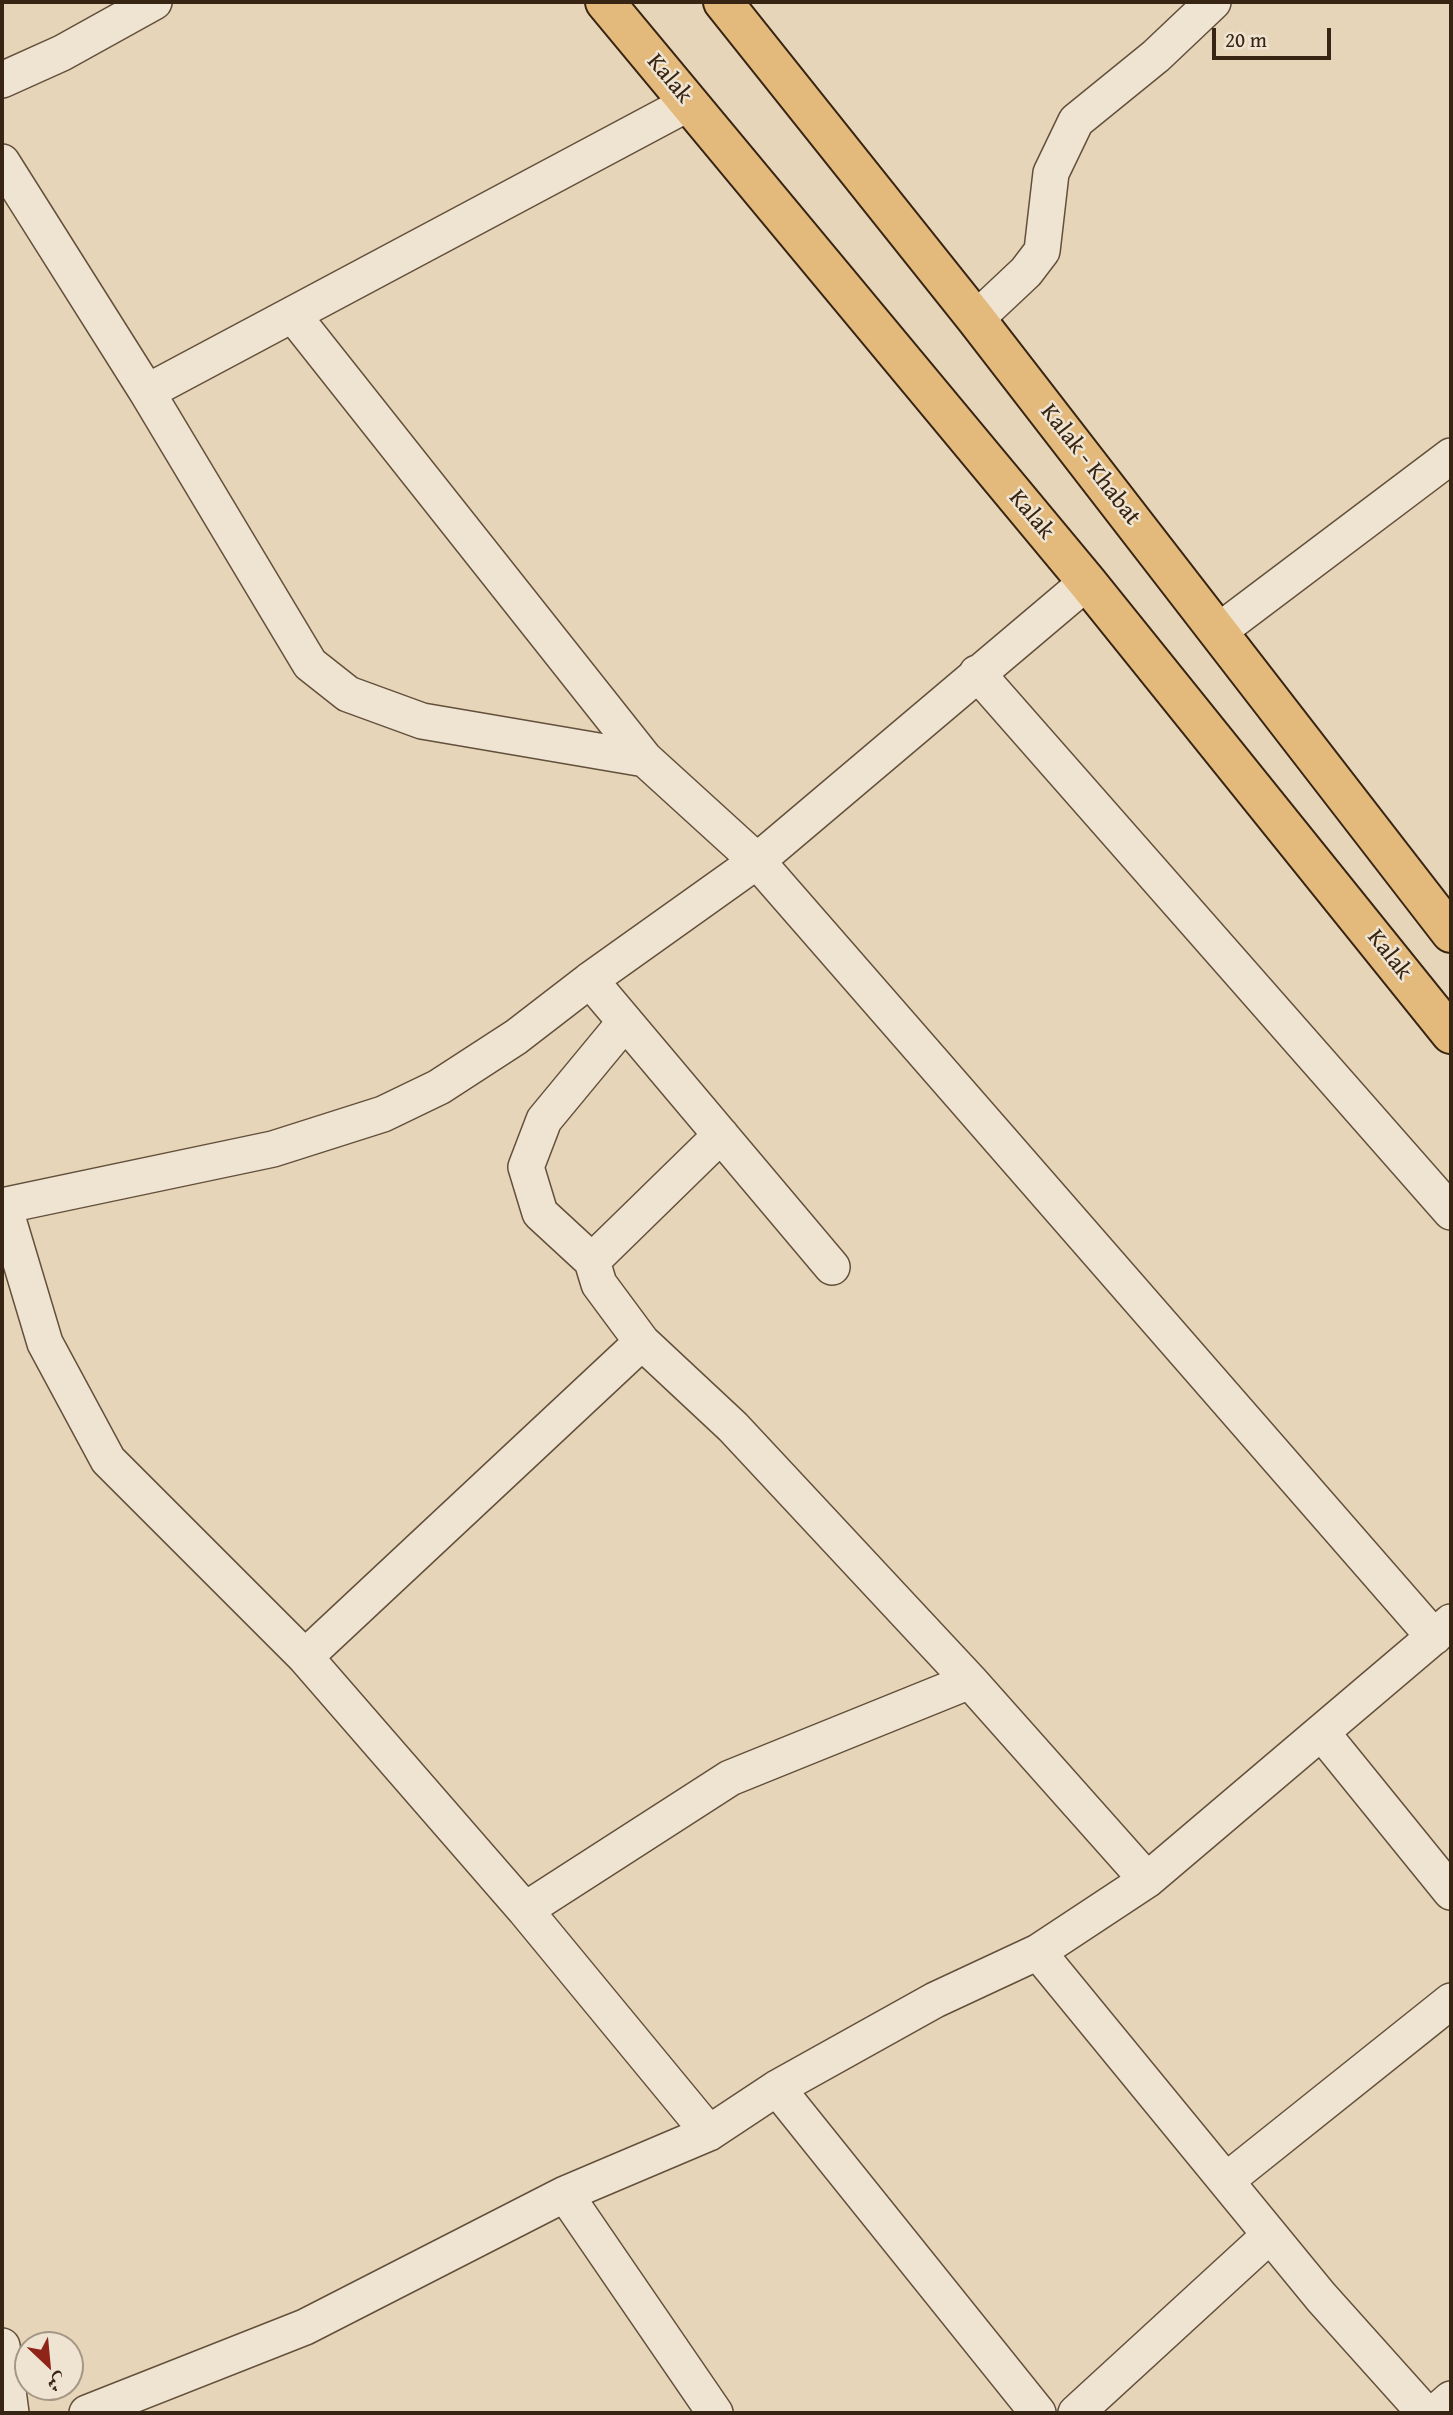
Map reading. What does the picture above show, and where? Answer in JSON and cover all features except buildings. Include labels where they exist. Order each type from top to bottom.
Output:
[{"type":"main road","name":"Kalak","points":[[605,2],[1087,582],[1451,1034]]},
{"type":"main road","name":"Kalak - Khabat","points":[[723,2],[1448,921]]},
{"type":"street","points":[[2,80],[62,53],[153,2]]},
{"type":"street","points":[[976,320],[1027,272],[1042,251],[1051,173],[1076,121],[1156,56],[1213,2]]},
{"type":"street","points":[[147,392],[688,103]]},
{"type":"street","points":[[2,162],[147,392],[310,664],[348,694],[422,721],[645,759]]},
{"type":"street","points":[[86,2413],[305,2327],[565,2194],[709,2133],[777,2088],[935,2000],[1038,1952],[1147,1880],[1443,1629],[757,861],[645,759],[293,315]]},
{"type":"street","points":[[1219,631],[1451,456]]},
{"type":"street","points":[[709,2133],[525,1910],[305,1657],[108,1460],[45,1343],[3,1206],[273,1149],[383,1114],[439,1087],[494,1051],[757,861],[1087,582]]},
{"type":"street","points":[[977,673],[1451,1212]]},
{"type":"street","points":[[590,980],[832,1267]]},
{"type":"street","points":[[625,1022],[544,1120],[526,1167],[540,1213],[592,1261],[599,1284],[642,1342],[733,1427],[970,1681],[1147,1880]]},
{"type":"street","points":[[592,1261],[721,1135]]},
{"type":"street","points":[[305,1657],[642,1342]]},
{"type":"street","points":[[525,1910],[730,1778],[970,1681]]},
{"type":"street","points":[[1322,1733],[1451,1892]]},
{"type":"street","points":[[1038,1952],[1321,2297],[1425,2413]]},
{"type":"street","points":[[1227,2180],[1451,2001]]},
{"type":"street","points":[[777,2088],[1038,2413]]},
{"type":"street","points":[[565,2194],[715,2413]]},
{"type":"street","points":[[1076,2413],[1270,2235]]},
{"type":"street","points":[[2,2346],[11,2413]]},
{"type":"street","points":[[1435,2413],[1451,2399]]}]
